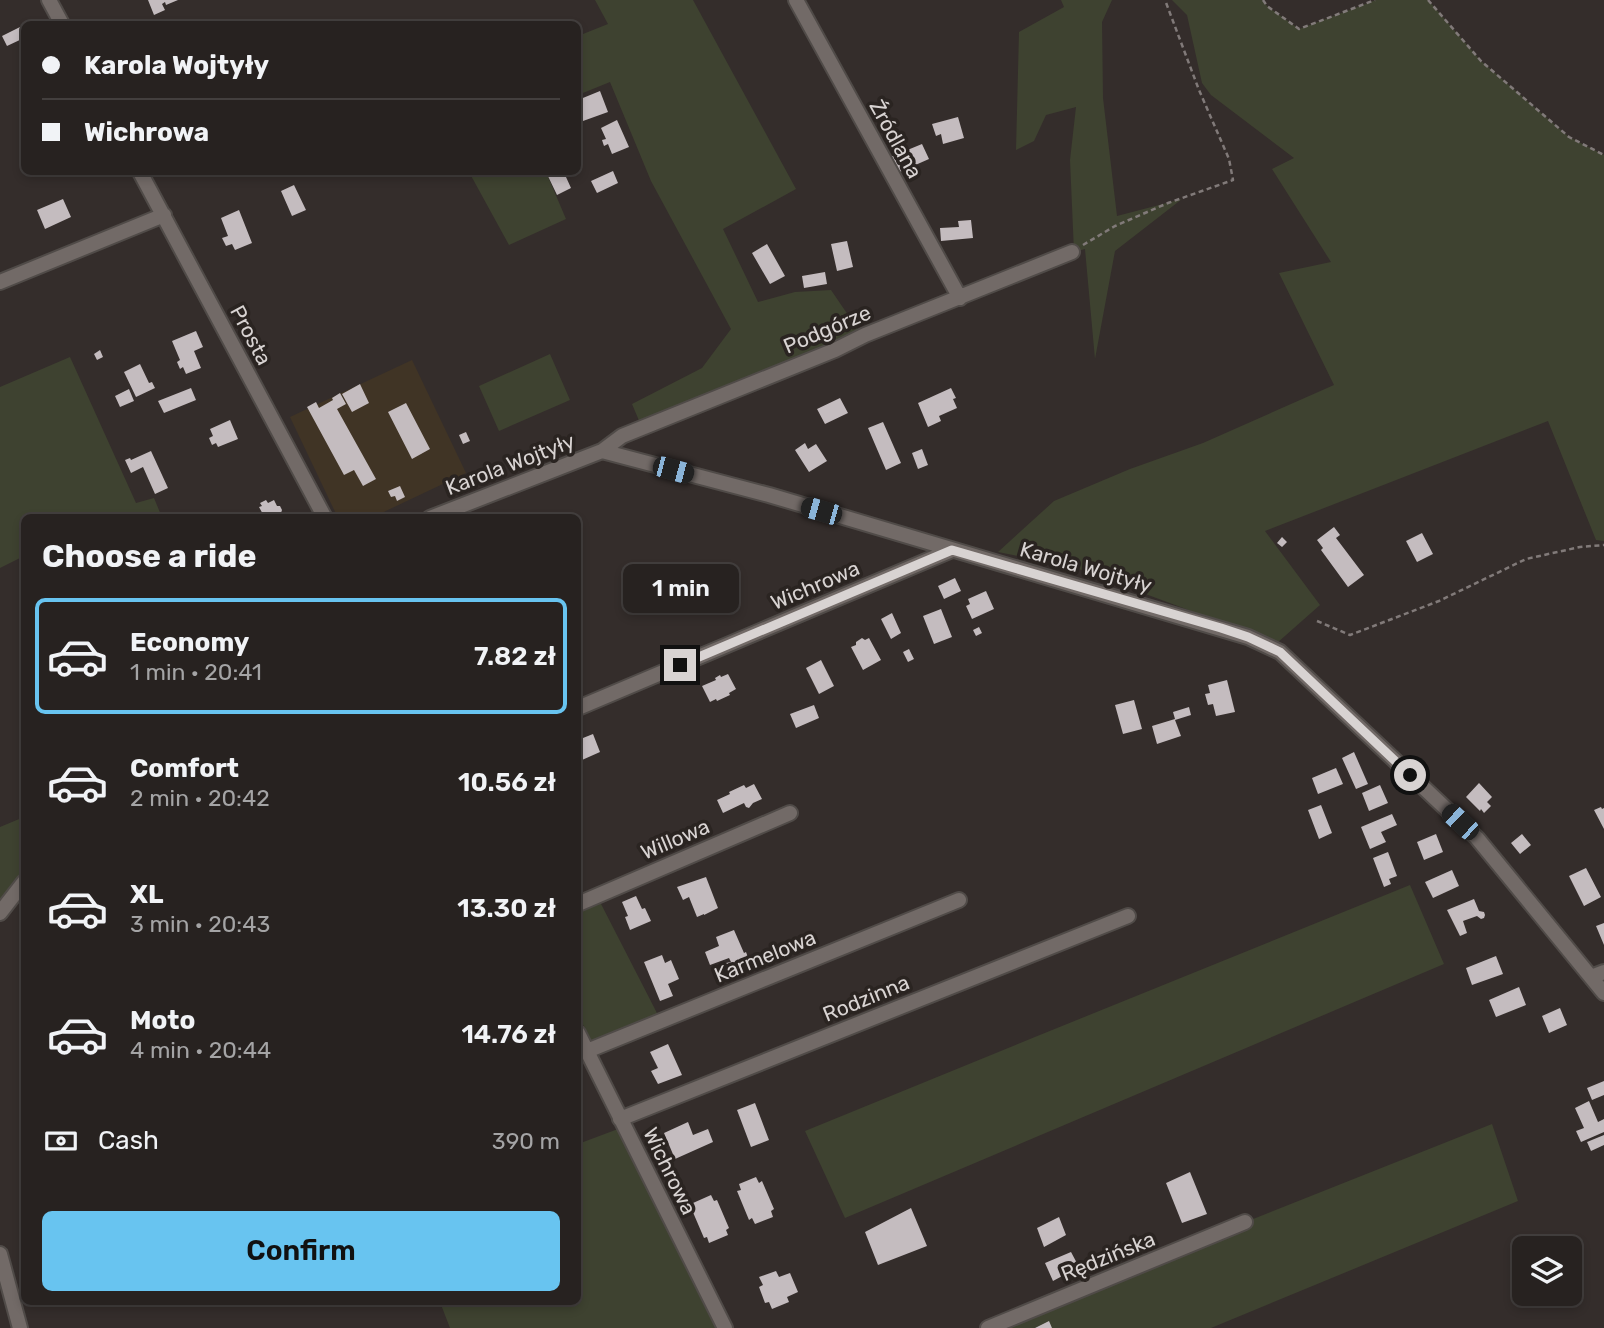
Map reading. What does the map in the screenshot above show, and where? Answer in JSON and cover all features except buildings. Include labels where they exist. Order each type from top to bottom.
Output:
[{"type":"street","points":[[49,0],[60,21]]},
{"type":"street","name":"Źródlana","points":[[796,0],[960,298]]},
{"type":"street","name":"Prosta","points":[[142,175],[323,514]]},
{"type":"street","points":[[0,282],[164,215]]},
{"type":"street","name":"Podgórze","points":[[602,451],[622,436],[1072,252]]},
{"type":"street","name":"Karola Wojtyły","points":[[440,514],[602,451],[769,495],[1248,637],[1280,652],[1476,838],[1598,974],[1604,993]]},
{"type":"street","name":"Wichrowa","points":[[581,707],[952,550]]},
{"type":"street","name":"Willowa","points":[[581,903],[790,813]]},
{"type":"street","points":[[0,913],[21,886]]},
{"type":"street","name":"Karmelowa","points":[[587,1051],[959,900]]},
{"type":"street","name":"Rodzinna","points":[[620,1119],[1128,916]]},
{"type":"street","name":"Wichrowa","points":[[581,1039],[724,1328]]},
{"type":"street","name":"Rędzińska","points":[[988,1328],[1245,1222]]},
{"type":"street","points":[[0,1254],[20,1328]]},
{"type":"path","points":[[1072,252],[1126,221],[1168,202],[1233,180],[1229,159],[1165,0]]},
{"type":"path","points":[[1263,0],[1266,6],[1299,29],[1375,0]]},
{"type":"path","points":[[1428,0],[1481,61],[1569,138],[1604,156]]},
{"type":"path","points":[[1317,621],[1350,635],[1439,601],[1526,559],[1580,547],[1604,545]]},
{"type":"shaded area","points":[[412,360],[466,473],[379,514],[336,514],[290,417]]},
{"type":"green space","points":[[595,0],[693,0],[796,189],[723,229],[758,302],[795,292],[831,290],[859,331],[800,359],[640,423],[632,404],[702,368],[731,329],[651,181],[610,82],[581,94],[581,35],[608,24]]},
{"type":"green space","points":[[1061,0],[1112,0],[1102,22],[1103,98],[1117,216],[1182,199],[1115,251],[1095,359],[1085,249],[1074,252],[1070,160],[1076,107],[1046,115],[1034,141],[1016,150],[1019,32],[1064,7]]},
{"type":"green space","points":[[1172,0],[1263,0],[1267,6],[1299,29],[1376,0],[1428,0],[1481,61],[1569,137],[1604,155],[1604,541],[1596,540],[1548,421],[1265,531],[1320,605],[1277,643],[1076,568],[998,552],[1054,501],[1130,469],[1203,443],[1334,385],[1279,273],[1331,262],[1272,169],[1294,158],[1211,95],[1202,83],[1187,15]]},
{"type":"green space","points":[[471,175],[547,175],[566,219],[509,245]]},
{"type":"green space","points":[[550,354],[570,400],[499,431],[479,386]]},
{"type":"green space","points":[[70,357],[136,503],[154,498],[161,514],[21,514],[21,558],[0,568],[0,387]]},
{"type":"green space","points":[[21,818],[21,876],[0,903],[0,827]]},
{"type":"green space","points":[[1410,885],[1444,964],[845,1218],[805,1131]]},
{"type":"green space","points":[[600,902],[659,1017],[593,1044],[581,1021],[581,911]]},
{"type":"green space","points":[[1492,1124],[1518,1201],[1211,1328],[979,1328]]},
{"type":"green space","points":[[618,1129],[716,1328],[450,1328],[441,1305],[581,1305],[581,1143]]},
{"type":"route","points":[[680,665],[952,550],[1221,628],[1280,652],[1410,775]]}]
